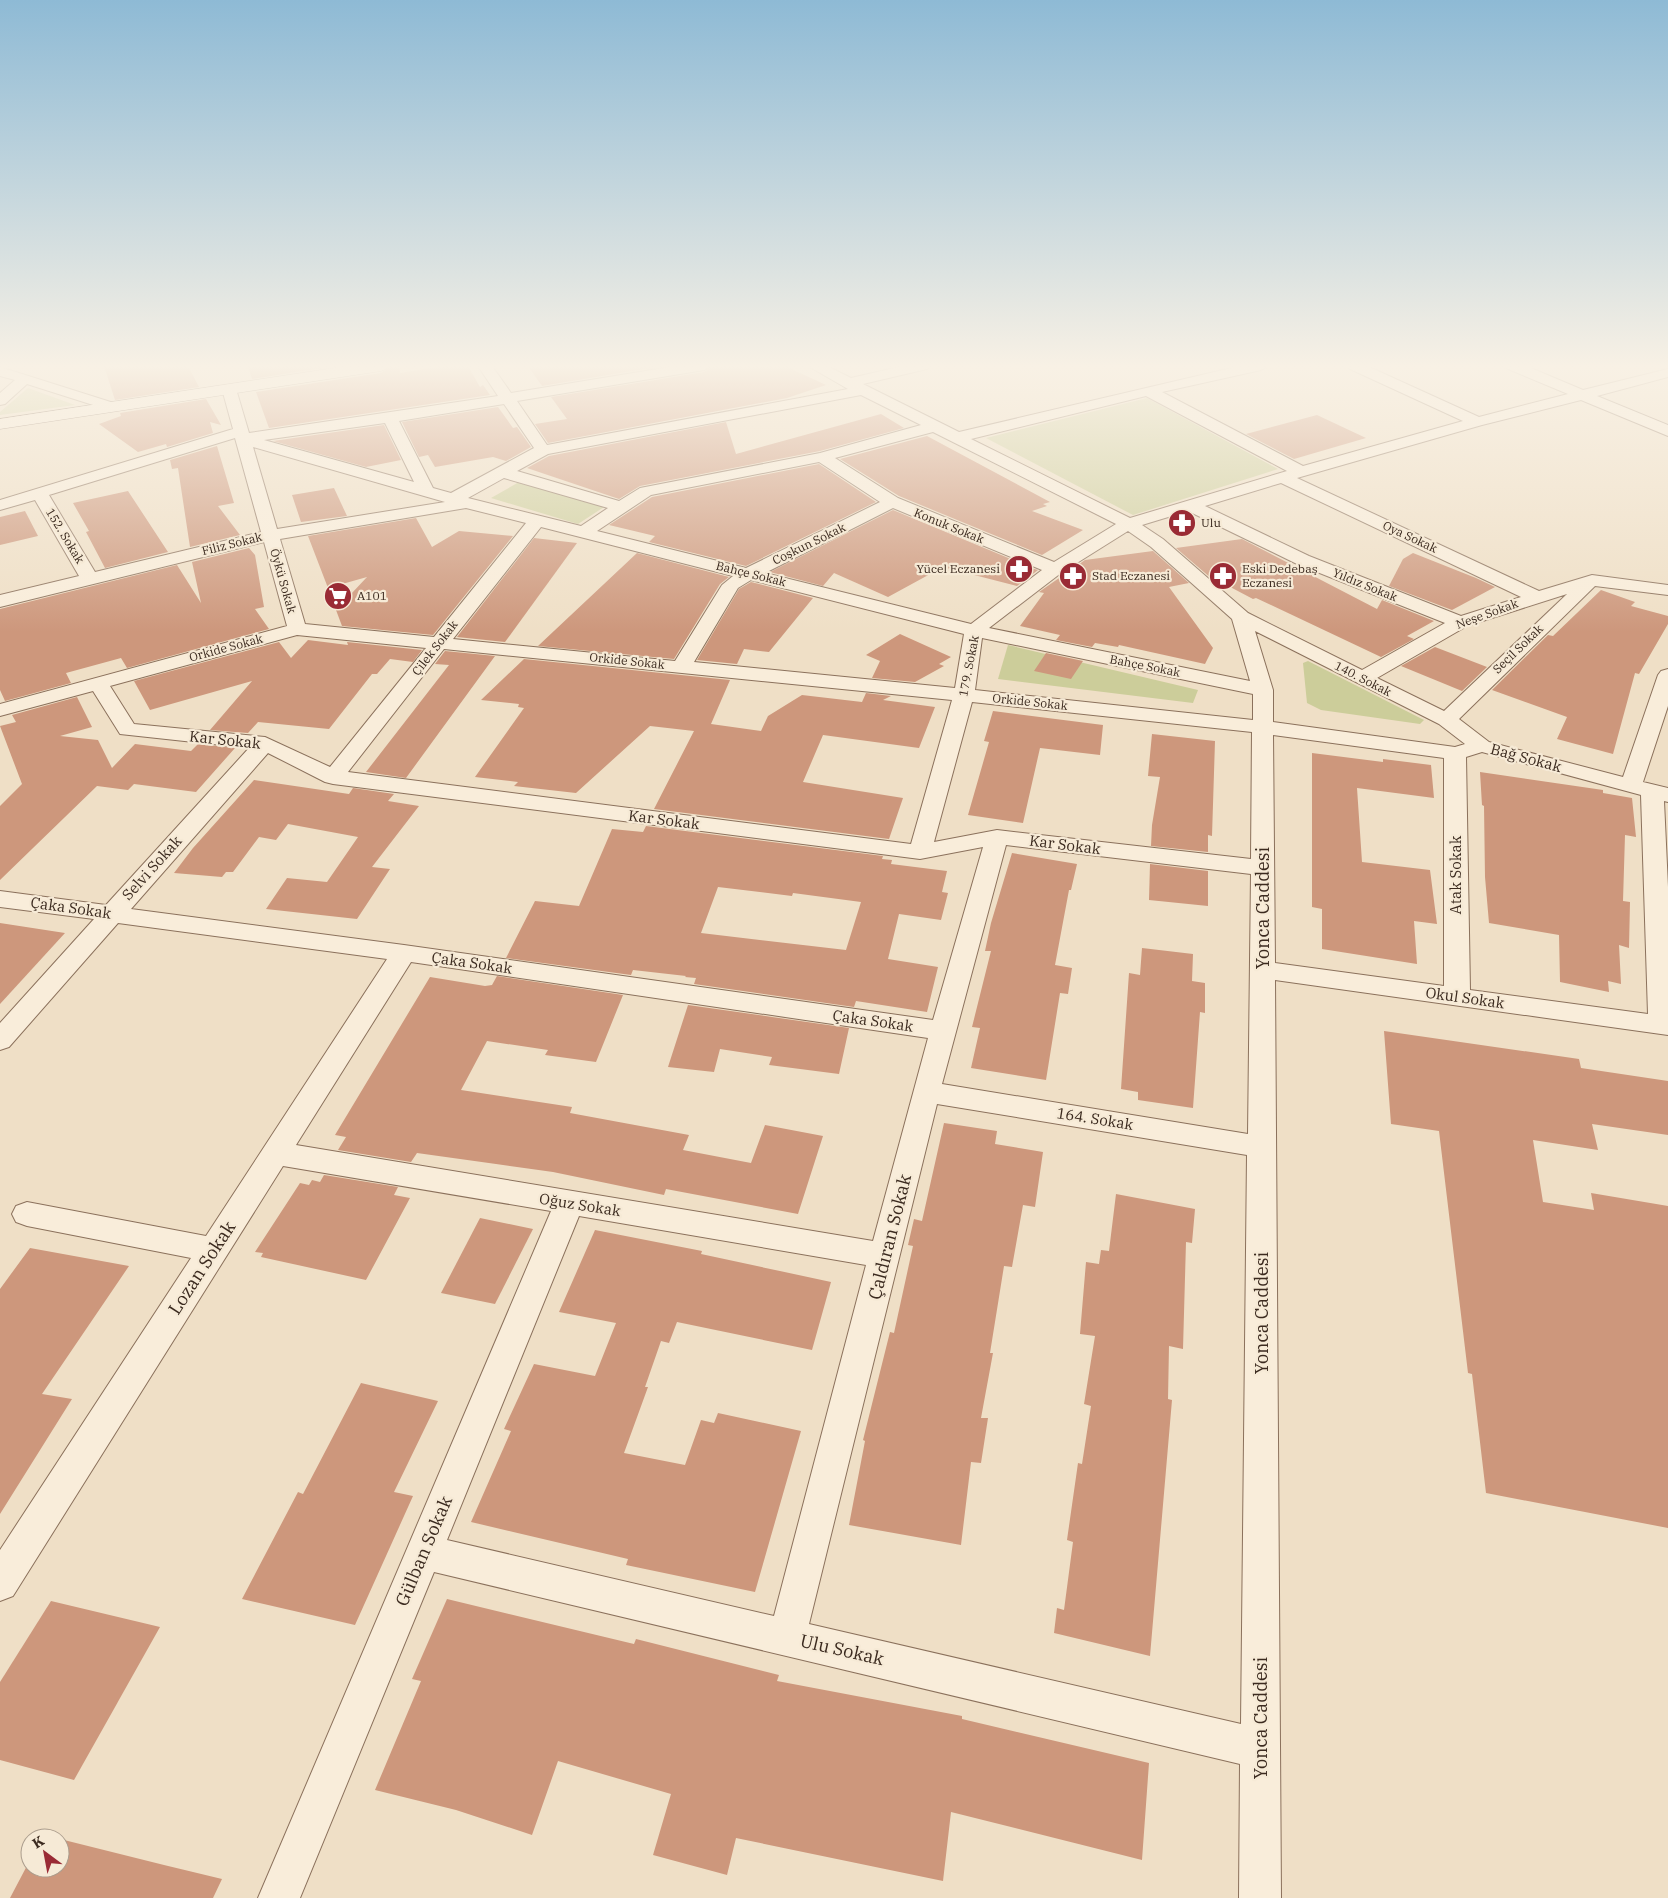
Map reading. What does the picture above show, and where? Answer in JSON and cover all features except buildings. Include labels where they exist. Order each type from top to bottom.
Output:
[{"type":"street","points":[[0,505],[173,455]]},
{"type":"street","name":"Öykü Sokak","points":[[247,455],[297,629]]},
{"type":"street","name":"Bahçe Sokak","points":[[306,455],[460,501],[585,531],[974,631],[1262,690]]},
{"type":"street","points":[[408,455],[426,491]]},
{"type":"street","points":[[460,501],[503,472],[535,455]]},
{"type":"street","points":[[585,531],[646,491],[831,455]]},
{"type":"street","name":"140. Sokak","points":[[993,455],[1128,524],[1157,543],[1241,617],[1446,720],[1482,746]]},
{"type":"street","points":[[1268,455],[1301,472]]},
{"type":"street","name":"179. Sokak","points":[[920,852],[964,695],[974,631],[1055,569],[1128,524],[1362,455]]},
{"type":"street","name":"Konuk Sokak","points":[[822,457],[892,502],[1055,569]]},
{"type":"street","points":[[503,472],[622,507]]},
{"type":"street","name":"Oya Sokak","points":[[1283,478],[1537,597]]},
{"type":"street","name":"152. Sokak","points":[[38,493],[90,579]]},
{"type":"street","name":"Filiz Sokak","points":[[0,602],[270,535],[460,501]]},
{"type":"street","name":"Coşkun Sokak","points":[[682,666],[731,585],[748,574],[892,502]]},
{"type":"street","name":"Yıldız Sokak","points":[[1191,506],[1303,560],[1460,622]]},
{"type":"street","name":"Çilek Sokak","points":[[333,777],[537,520]]},
{"type":"street","points":[[1592,580],[1621,583],[1646,589],[1668,598]]},
{"type":"street","name":"Neşe Sokak","points":[[1362,678],[1460,622],[1592,580]]},
{"type":"street","name":"Seçil Sokak","points":[[1446,720],[1592,580]]},
{"type":"street","points":[[1646,589],[1668,590]]},
{"type":"street","name":"Yonca Caddesi","points":[[1241,617],[1262,690],[1263,727],[1260,1898]]},
{"type":"street","name":"Orkide Sokak","points":[[0,710],[297,629],[682,666],[1263,727]]},
{"type":"street","points":[[1665,1026],[1650,791],[1668,675]]},
{"type":"street","name":"Kar Sokak","points":[[98,683],[127,730],[265,743],[333,777],[920,852],[997,837],[1263,868]]},
{"type":"street","name":"Bağ Sokak","points":[[1263,727],[1455,753],[1482,746],[1650,791]]},
{"type":"street","name":"Selvi Sokak","points":[[0,1040],[265,743]]},
{"type":"street","name":"Atak Sokak","points":[[1455,753],[1457,997]]},
{"type":"street","name":"Çaldıran Sokak","points":[[787,1638],[926,1092],[997,837]]},
{"type":"street","name":"Çaka Sokak","points":[[0,899],[404,953],[943,1031]]},
{"type":"street","name":"Lozan Sokak","points":[[5,1567],[214,1250],[404,953]]},
{"type":"street","name":"Okul Sokak","points":[[1263,970],[1665,1026]]},
{"type":"street","name":"164. Sokak","points":[[926,1092],[1263,1146]]},
{"type":"street","name":"Oğuz Sokak","points":[[275,1153],[885,1256]]},
{"type":"street","name":"Gülban Sokak","points":[[279,1898],[569,1204]]},
{"type":"street","points":[[27,1214],[214,1250]]},
{"type":"street","name":"Ulu Sokak","points":[[424,1552],[1261,1748]]},
{"type":"green space","points":[[1018,455],[1251,455],[1278,469],[1133,515]]},
{"type":"green space","points":[[519,482],[604,507],[578,524],[491,498]]},
{"type":"green space","points":[[1008,645],[1198,690],[1193,703],[998,679]]},
{"type":"green space","points":[[1308,661],[1424,720],[1420,724],[1321,710],[1307,703],[1303,663]]},
{"type":"place","name":"Ulu","points":[[1182,523]]},
{"type":"place","name":"Yücel Eczanesi","points":[[1019,569]]},
{"type":"place","name":"Stad Eczanesi","points":[[1073,576]]},
{"type":"place","name":"Eski Dedebaş Eczanesi","points":[[1223,576]]},
{"type":"place","name":"A101","points":[[338,596]]}]
